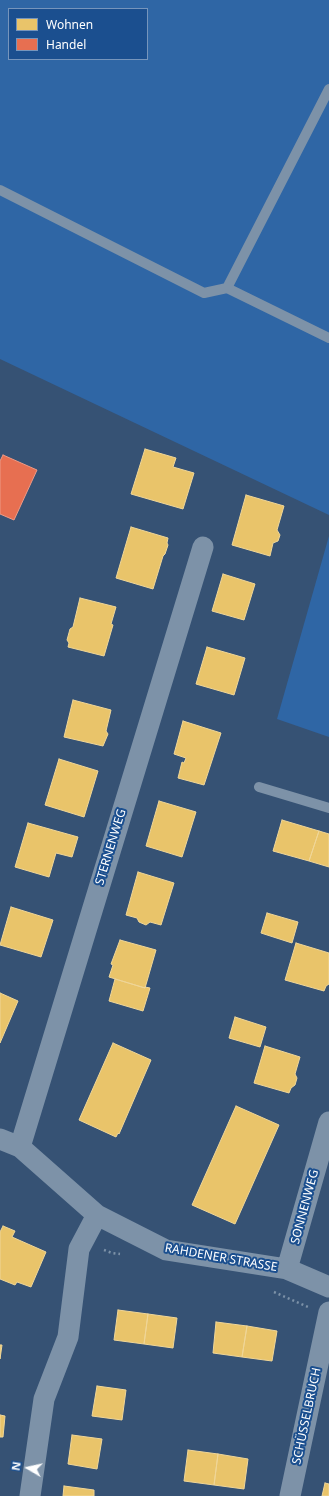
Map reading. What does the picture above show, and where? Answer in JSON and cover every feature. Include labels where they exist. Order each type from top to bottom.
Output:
[{"type":"street","name":"STERNENWEG","points":[[20,1147],[203,547]]},
{"type":"street","name":"SONNENWEG","points":[[287,1269],[329,1122]]},
{"type":"street","name":"RAHDENER STRASSE","points":[[0,1139],[20,1147],[97,1215],[166,1250],[287,1269],[329,1287]]},
{"type":"street","points":[[30,1496],[44,1400],[68,1337],[79,1249],[97,1215]]},
{"type":"street","name":"SCHÜSSELBRUCH","points":[[290,1496],[329,1312]]},
{"type":"lane","points":[[227,288],[329,89]]},
{"type":"lane","points":[[0,190],[204,293],[227,288],[329,338]]},
{"type":"lane","points":[[259,787],[329,808]]},
{"type":"shaded area","points":[[0,0],[329,0],[329,515],[0,359]]},
{"type":"shaded area","points":[[329,536],[329,737],[277,719]]},
{"type":"building: Wohnen","points":[[145,449],[176,458],[173,467],[194,473],[183,509],[131,494]]},
{"type":"building: Wohnen","points":[[246,495],[284,506],[277,530],[280,535],[278,541],[273,543],[270,556],[232,545]]},
{"type":"building: Wohnen","points":[[131,527],[168,538],[168,545],[153,589],[116,578]]},
{"type":"building: Wohnen","points":[[223,574],[255,584],[244,620],[212,611]]},
{"type":"building: Wohnen","points":[[80,598],[116,607],[111,624],[113,625],[104,656],[68,647],[69,643],[67,640],[70,629],[73,627]]},
{"type":"building: Wohnen","points":[[207,647],[245,658],[234,695],[196,684]]},
{"type":"building: Wohnen","points":[[73,700],[111,710],[106,731],[108,734],[103,746],[64,737]]},
{"type":"building: Wohnen","points":[[183,721],[221,733],[204,785],[178,778],[182,762],[184,763],[186,758],[174,754]]},
{"type":"building: Wohnen","points":[[59,759],[98,771],[84,817],[45,805]]},
{"type":"building: Wohnen","points":[[159,801],[196,812],[182,857],[146,846]]},
{"type":"building: Wohnen","points":[[282,820],[319,831],[309,861],[273,851]]},
{"type":"building: Wohnen","points":[[28,823],[78,837],[72,857],[56,853],[49,877],[15,867]]},
{"type":"building: Wohnen","points":[[319,831],[329,834],[329,867],[309,861]]},
{"type":"building: Wohnen","points":[[138,872],[174,883],[161,925],[150,922],[146,925],[139,922],[137,918],[126,915]]},
{"type":"building: Wohnen","points":[[11,907],[53,920],[41,957],[0,945]]},
{"type":"building: Wohnen","points":[[267,913],[298,922],[292,943],[261,933]]},
{"type":"building: Wohnen","points":[[120,940],[156,950],[145,988],[109,977],[113,965],[111,964]]},
{"type":"building: Wohnen","points":[[296,943],[329,953],[329,984],[326,986],[324,991],[285,980]]},
{"type":"building: Wohnen","points":[[115,979],[145,988],[150,988],[143,1011],[109,1001]]},
{"type":"building: Wohnen","points":[[0,993],[18,1001],[0,1043]]},
{"type":"building: Wohnen","points":[[235,1017],[266,1027],[260,1047],[229,1038]]},
{"type":"building: Wohnen","points":[[113,1043],[151,1060],[119,1134],[118,1133],[116,1137],[79,1120]]},
{"type":"building: Wohnen","points":[[265,1046],[300,1057],[295,1074],[297,1078],[295,1085],[291,1088],[289,1093],[254,1083]]},
{"type":"building: Wohnen","points":[[236,1106],[279,1125],[235,1224],[192,1205]]},
{"type":"building: Wohnen","points":[[3,1226],[15,1231],[12,1237],[46,1252],[31,1287],[17,1282],[15,1285],[0,1279],[0,1232]]},
{"type":"building: Wohnen","points":[[118,1310],[148,1314],[144,1344],[114,1340]]},
{"type":"building: Wohnen","points":[[148,1314],[177,1318],[173,1348],[144,1344]]},
{"type":"building: Wohnen","points":[[216,1322],[247,1326],[242,1357],[213,1353]]},
{"type":"building: Wohnen","points":[[247,1326],[277,1331],[272,1361],[242,1357]]},
{"type":"building: Wohnen","points":[[0,1345],[2,1345],[0,1359]]},
{"type":"building: Wohnen","points":[[97,1386],[126,1390],[122,1420],[92,1416]]},
{"type":"building: Wohnen","points":[[0,1415],[5,1416],[3,1437],[0,1437]]},
{"type":"building: Wohnen","points":[[72,1435],[102,1439],[97,1469],[68,1464]]},
{"type":"building: Wohnen","points":[[188,1450],[218,1454],[214,1485],[184,1481]]},
{"type":"building: Wohnen","points":[[218,1454],[248,1459],[244,1489],[214,1485]]},
{"type":"building: Wohnen","points":[[325,1483],[329,1484],[329,1496],[322,1496]]},
{"type":"building: Wohnen","points":[[64,1486],[94,1490],[94,1496],[63,1496]]},
{"type":"building: Handel","points":[[3,455],[37,470],[14,520],[0,514],[0,461]]}]
